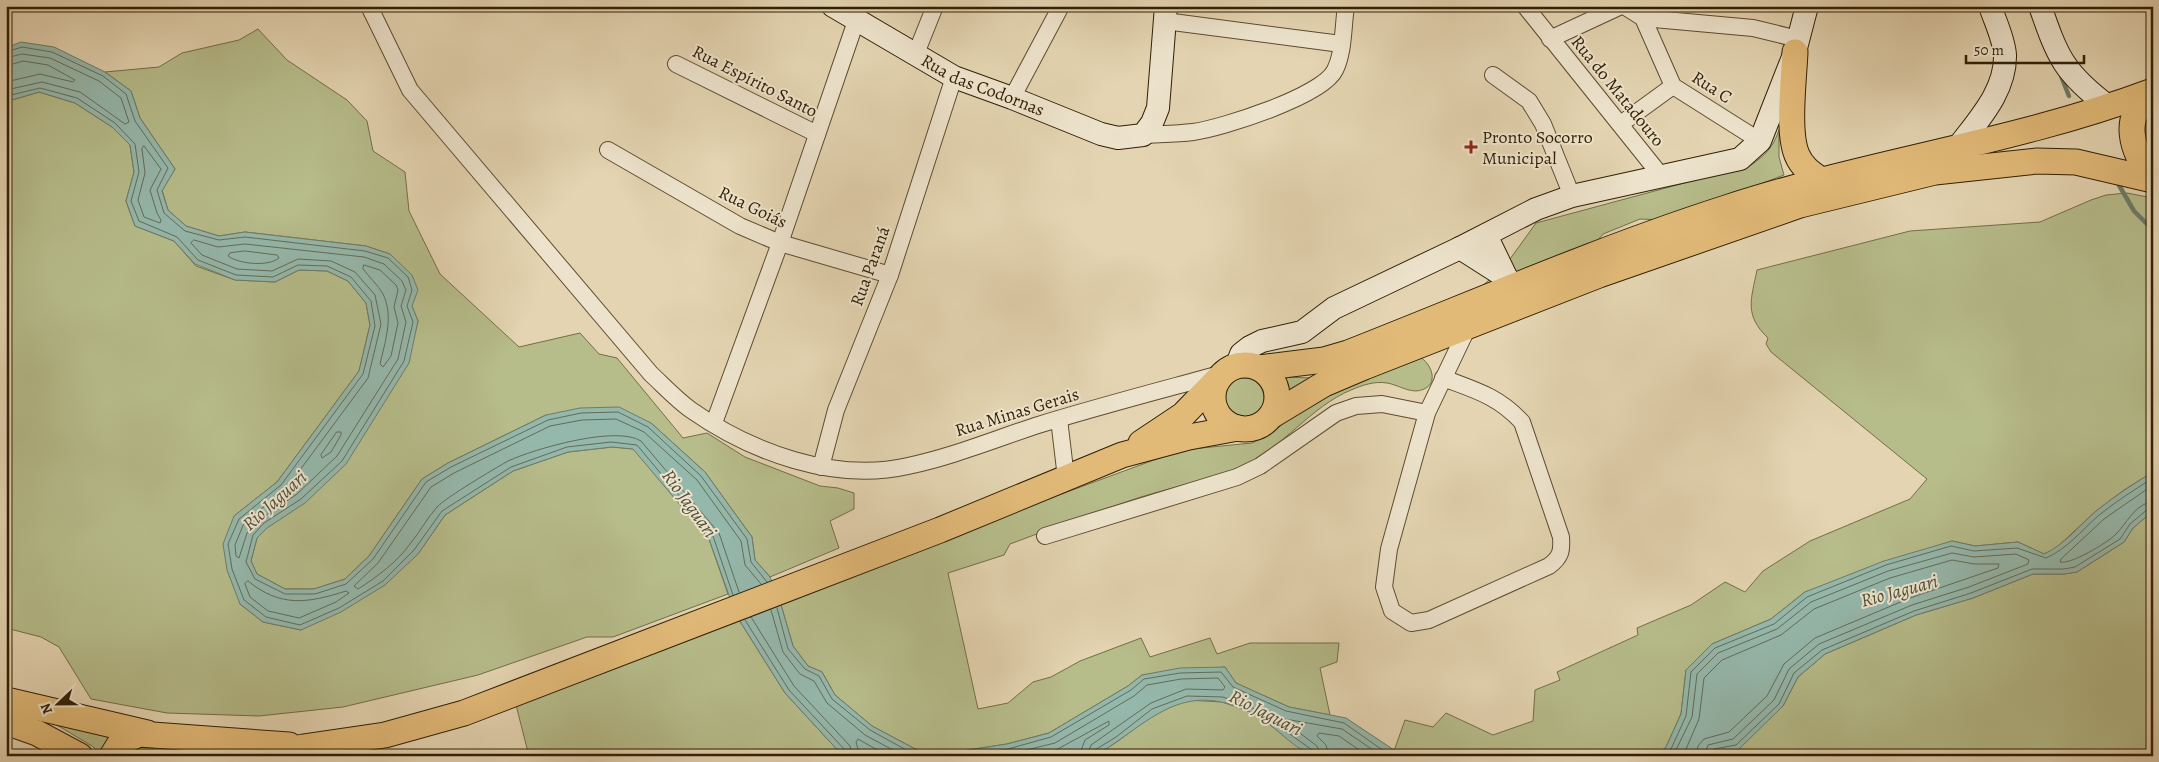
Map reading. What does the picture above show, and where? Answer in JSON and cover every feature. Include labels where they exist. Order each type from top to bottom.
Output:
[{"type":"main road","points":[[1796,46],[1793,137],[1797,155],[1805,168],[1821,180]]},
{"type":"main road","points":[[1122,455],[1183,416],[1234,371],[1324,360],[1348,353],[1509,284],[1726,207],[1821,180],[1958,147],[2109,107],[2153,93]]},
{"type":"main road","points":[[2153,93],[2138,107],[2131,126],[2132,144],[2140,162],[2153,179]]},
{"type":"main road","points":[[267,756],[302,747],[385,735],[464,713],[940,530],[1122,455],[1189,437],[1238,428],[1256,427],[1324,384],[1599,275],[1800,204],[1935,172],[2037,161],[2066,162],[2153,179]]},
{"type":"main road","points":[[1234,371],[1268,374],[1277,394],[1276,406],[1271,416]]},
{"type":"main road","points":[[1234,371],[1213,395],[1215,410],[1229,425],[1238,428]]},
{"type":"main road","points":[[6,700],[155,735],[170,744],[178,756]]},
{"type":"main road","points":[[6,722],[38,733],[80,756]]},
{"type":"main road","points":[[112,756],[120,743],[129,737],[155,735],[239,740],[302,747]]},
{"type":"street","name":"Rua Minas Gerais","points":[[369,6],[410,90],[651,374],[690,409],[768,450],[821,467],[856,470],[908,466],[1059,419],[1234,371]]},
{"type":"street","name":"Rua das Codornas","points":[[832,6],[856,22],[954,77],[1101,134],[1130,138],[1143,135]]},
{"type":"street","points":[[915,56],[935,6]]},
{"type":"street","points":[[1012,98],[1061,6]]},
{"type":"street","points":[[1143,135],[1193,132],[1237,121],[1307,93],[1323,83],[1334,72],[1340,58],[1346,6]]},
{"type":"street","name":"Rua do Matadouro","points":[[1525,6],[1550,40],[1622,123],[1662,176]]},
{"type":"street","points":[[1550,40],[1622,6],[1643,18],[1753,28],[1796,46]]},
{"type":"street","points":[[1234,371],[1242,354],[1250,347],[1262,341],[1302,332],[1334,308],[1458,249],[1536,209],[1572,196],[1740,159],[1760,141],[1796,46],[1807,6]]},
{"type":"street","points":[[1958,147],[1992,102],[2002,76],[2005,54],[1990,6]]},
{"type":"street","points":[[2040,6],[2056,51],[2070,73],[2086,90],[2109,107]]},
{"type":"street","points":[[1143,135],[1152,123],[1158,108],[1166,14],[1341,44]]},
{"type":"street","name":"Rua C","points":[[1643,18],[1673,86],[1760,141]]},
{"type":"street","points":[[714,423],[780,243],[856,22]]},
{"type":"street","name":"Rua Espírito Santo","points":[[676,64],[817,134]]},
{"type":"street","points":[[1493,75],[1529,101],[1543,124],[1572,196]]},
{"type":"street","name":"Rua Paraná","points":[[821,467],[836,410],[890,275],[954,77]]},
{"type":"street","points":[[1622,123],[1673,86]]},
{"type":"street","name":"Rua Goiás","points":[[608,150],[740,226],[780,243],[890,275]]},
{"type":"street","points":[[1486,235],[1509,284]]},
{"type":"street","points":[[1458,249],[1509,284]]},
{"type":"street","points":[[1443,378],[1494,398],[1508,407],[1522,422],[1561,537],[1562,551],[1558,559],[1549,566],[1429,620],[1410,623],[1392,611],[1384,587],[1389,549],[1427,413],[1443,378],[1468,327]]},
{"type":"street","points":[[1045,536],[1237,477],[1267,462],[1336,413],[1356,406],[1382,404],[1427,413]]},
{"type":"street","points":[[1059,419],[1066,478]]},
{"type":"green space","points":[[258,29],[287,60],[347,100],[367,121],[373,151],[405,172],[409,211],[440,274],[519,347],[580,333],[599,354],[617,358],[683,438],[707,433],[745,457],[820,486],[838,488],[854,493],[854,509],[830,521],[839,548],[770,577],[755,560],[752,537],[705,472],[651,423],[546,415],[448,463],[422,479],[369,556],[345,579],[314,589],[285,589],[257,574],[251,561],[257,538],[413,340],[418,321],[390,254],[366,246],[245,232],[219,236],[186,226],[168,210],[162,190],[175,169],[140,118],[131,91],[105,72],[159,67],[182,53],[239,40]]},
{"type":"green space","points":[[39,92],[75,103],[112,127],[130,145],[134,172],[126,201],[135,226],[174,241],[196,266],[235,280],[275,282],[299,270],[327,271],[348,281],[366,303],[370,325],[359,371],[277,482],[234,516],[240,604],[263,622],[301,630],[418,554],[445,515],[513,471],[568,452],[612,447],[634,449],[709,539],[728,594],[613,637],[587,637],[478,675],[343,707],[259,716],[167,713],[91,699],[59,647],[41,637],[6,628],[6,108],[12,100]]},
{"type":"green space","points":[[2153,111],[2153,165],[2143,138],[2143,132]]},
{"type":"green space","points":[[1779,130],[1779,157],[1784,175],[1665,220],[1640,219],[1603,234],[1591,248],[1480,288],[1505,266],[1536,223],[1751,165],[1768,150]]},
{"type":"green space","points":[[2127,193],[2153,198],[2153,472],[2124,490],[2096,511],[2055,549],[2044,554],[2018,542],[1975,546],[1952,541],[1805,592],[1771,619],[1712,644],[1686,670],[1681,714],[1666,747],[1658,756],[1396,756],[1394,751],[1405,720],[1433,727],[1446,713],[1493,735],[1533,721],[1535,690],[1560,680],[1557,672],[1638,635],[1637,628],[1691,605],[1725,582],[1745,592],[1763,571],[1810,541],[1910,499],[1927,479],[1771,352],[1766,344],[1768,338],[1760,330],[1752,314],[1751,307],[1757,270],[1910,231],[2040,222],[2106,195]]},
{"type":"green space","points":[[1416,355],[1425,361],[1431,371],[1431,381],[1429,386],[1424,389],[1415,391],[1382,383],[1355,388],[1336,397],[1271,449],[1243,466],[1206,479],[1141,497],[1075,520],[1010,544],[1004,555],[948,573],[978,709],[1008,703],[1033,682],[1051,677],[1080,661],[1141,638],[1150,657],[1210,638],[1217,654],[1250,643],[1339,643],[1337,662],[1320,668],[1330,715],[1289,707],[1236,683],[1225,667],[1142,675],[1128,686],[1049,733],[1007,744],[948,753],[919,751],[872,726],[835,695],[822,672],[808,666],[793,646],[779,598],[1181,450],[1252,443],[1270,435],[1321,390]]},
{"type":"green space","points":[[1284,377],[1314,378],[1289,397]]},
{"type":"green space","points":[[1240,378],[1248,378],[1255,381],[1261,387],[1264,398],[1261,409],[1255,415],[1248,418],[1240,418],[1233,415],[1227,409],[1224,402],[1224,394],[1227,387],[1233,381]]},
{"type":"green space","points":[[2153,511],[2153,752],[2135,756],[1702,756],[1783,706],[1798,677],[1825,654],[1916,615],[1973,598],[2033,574],[2077,572],[2124,542],[2133,528]]},
{"type":"green space","points":[[736,615],[785,693],[843,756],[529,756],[516,705]]},
{"type":"green space","points":[[1187,700],[1222,702],[1254,713],[1312,756],[1095,756],[1155,713]]},
{"type":"green space","points":[[45,718],[121,734],[103,756],[92,746]]},
{"type":"green space","points":[[132,746],[149,746],[161,756],[119,756]]},
{"type":"green space","points":[[176,749],[256,749],[234,756],[181,756]]},
{"type":"water","name":"Rio Jaguari","points":[[21,42],[54,47],[105,72],[131,91],[140,118],[175,169],[162,191],[168,210],[186,226],[219,236],[245,232],[366,246],[390,254],[412,275],[418,290],[412,306],[418,321],[409,363],[346,464],[305,503],[267,528],[257,538],[251,561],[257,574],[285,589],[314,589],[345,579],[369,556],[422,479],[448,463],[546,415],[580,408],[619,407],[651,423],[705,472],[752,537],[755,560],[770,577],[779,598],[793,646],[808,666],[822,672],[835,695],[872,726],[919,751],[949,753],[1007,744],[1049,733],[1128,686],[1142,675],[1180,668],[1225,667],[1236,683],[1289,707],[1346,718],[1394,750],[1396,756],[1339,757],[1312,755],[1297,746],[1260,717],[1227,703],[1205,700],[1186,702],[1168,709],[1151,718],[1095,756],[843,756],[785,693],[736,615],[709,539],[633,449],[612,447],[568,452],[513,471],[445,515],[418,554],[385,585],[341,612],[301,630],[263,622],[240,604],[227,570],[223,544],[234,516],[277,482],[359,371],[370,325],[366,303],[348,281],[327,271],[299,270],[275,282],[235,280],[195,264],[174,241],[135,226],[126,201],[134,172],[130,145],[112,127],[75,103],[39,92],[12,100],[6,108],[6,48]]},
{"type":"water","name":"Rio Jaguari","points":[[2153,472],[2153,511],[2133,528],[2124,542],[2077,572],[2033,574],[1973,598],[1916,615],[1825,654],[1798,677],[1783,706],[1738,750],[1702,756],[1658,756],[1666,747],[1681,714],[1686,670],[1712,644],[1771,619],[1805,592],[1884,561],[1952,541],[1975,546],[2018,542],[2044,554],[2065,540],[2109,501]]},
{"type":"waterway","points":[[2061,76],[2069,96]]},
{"type":"waterway","points":[[2116,180],[2134,211],[2153,230]]},
{"type":"place","name":"Pronto Socorro Municipal","points":[[1471,147]]}]
